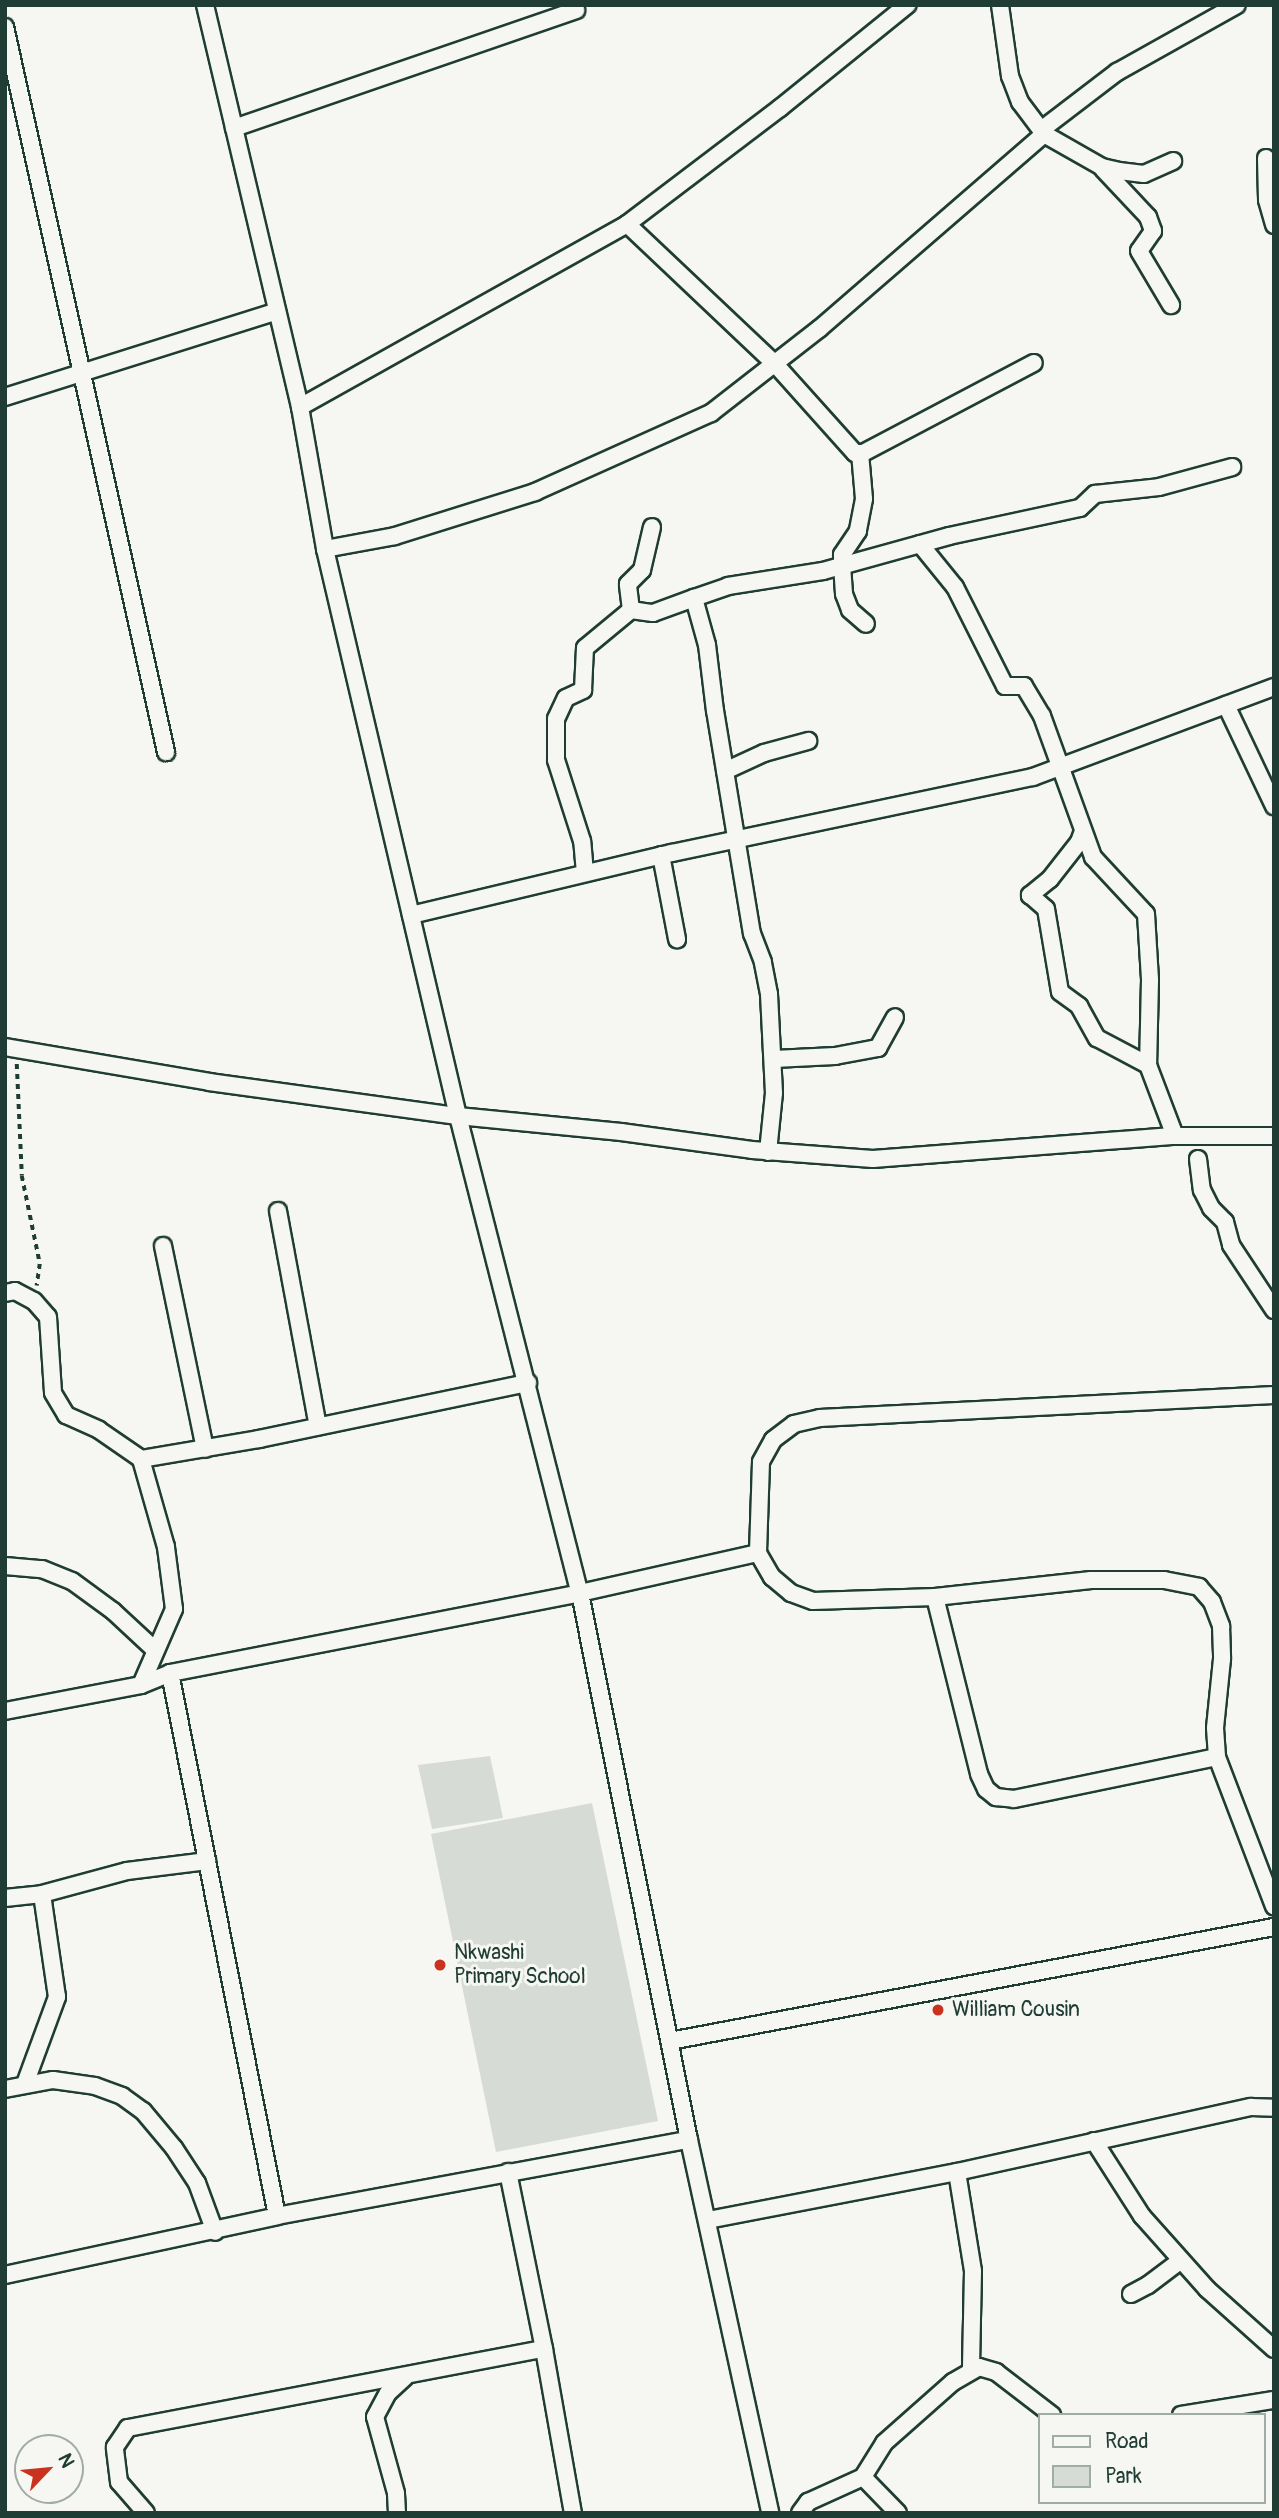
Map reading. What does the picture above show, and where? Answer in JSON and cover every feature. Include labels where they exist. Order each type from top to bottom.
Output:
[{"type":"street","points":[[205,5],[300,407],[325,549],[458,1116],[580,1593],[689,2140],[770,2513]]},
{"type":"street","points":[[300,407],[627,223],[780,108],[907,5]]},
{"type":"street","points":[[1000,5],[1010,76],[1020,102],[1044,134],[1102,167],[1148,217],[1153,231],[1139,251],[1171,305]]},
{"type":"street","points":[[325,549],[395,536],[535,492],[711,412],[776,365],[1044,134],[1045,127],[1117,72],[1237,5]]},
{"type":"street","points":[[234,128],[576,9]]},
{"type":"street","points":[[5,27],[166,752]]},
{"type":"street","points":[[1266,158],[1267,200],[1274,225]]},
{"type":"street","points":[[1102,167],[1144,174],[1173,160]]},
{"type":"street","points":[[627,223],[776,365],[848,447],[860,453]]},
{"type":"street","points":[[5,397],[278,311]]},
{"type":"street","points":[[860,453],[1034,363]]},
{"type":"street","points":[[860,453],[864,499],[858,531],[842,555],[842,565],[844,594],[850,611],[866,624]]},
{"type":"street","points":[[585,873],[582,842],[556,760],[556,719],[566,698],[583,690],[585,648],[631,610],[653,613],[728,586],[842,565],[920,544],[1080,508],[1095,494],[1159,487],[1232,467]]},
{"type":"street","points":[[631,610],[628,584],[642,570],[652,527]]},
{"type":"street","points":[[920,544],[955,587],[1005,686],[1024,686],[1042,716],[1093,857],[1146,914],[1150,980],[1148,1065],[1165,1102],[1175,1136]]},
{"type":"street","points":[[694,598],[707,645],[752,934],[763,962],[769,994],[774,1059],[768,1152]]},
{"type":"street","points":[[411,915],[662,855],[1033,777],[1274,687]]},
{"type":"street","points":[[1226,705],[1274,806]]},
{"type":"street","points":[[725,771],[764,753],[808,741]]},
{"type":"street","points":[[1083,831],[1079,842],[1050,879],[1030,895],[1046,909],[1060,992],[1079,1006],[1097,1038],[1148,1065]]},
{"type":"street","points":[[662,855],[677,939]]},
{"type":"street","points":[[774,1059],[835,1056],[878,1048],[895,1017]]},
{"type":"street","points":[[11,1048],[209,1082],[458,1116],[621,1132],[768,1152],[873,1159],[1175,1136],[1274,1136]]},
{"type":"street","points":[[1198,1159],[1202,1190],[1211,1208],[1224,1222],[1231,1245],[1274,1310]]},
{"type":"street","points":[[278,1211],[318,1426]]},
{"type":"street","points":[[163,1246],[205,1449]]},
{"type":"street","points":[[5,1293],[15,1291],[34,1301],[48,1317],[53,1393],[66,1415],[99,1430],[141,1459],[166,1547],[174,1609],[154,1649],[141,1685]]},
{"type":"street","points":[[141,1459],[205,1449],[528,1383]]},
{"type":"street","points":[[1274,1395],[820,1418],[794,1424],[773,1440],[761,1462],[758,1553],[772,1577],[791,1593],[813,1601],[935,1597],[1091,1580],[1164,1580],[1186,1582],[1199,1587],[1212,1602],[1221,1626],[1222,1659],[1215,1728],[1217,1757],[1274,1906]]},
{"type":"street","points":[[5,1711],[141,1685],[170,1673],[580,1593],[758,1553]]},
{"type":"street","points":[[5,1566],[43,1569],[72,1581],[113,1611],[154,1649]]},
{"type":"street","points":[[935,1597],[979,1774],[986,1788],[996,1797],[1014,1799],[1217,1757]]},
{"type":"street","points":[[170,1673],[277,2216]]},
{"type":"street","points":[[5,1898],[43,1894],[127,1871],[207,1861]]},
{"type":"street","points":[[25,2084],[57,1997],[43,1894]]},
{"type":"street","points":[[670,2041],[1274,1927]]},
{"type":"street","points":[[5,2089],[53,2080],[95,2086],[122,2096],[143,2111],[174,2148],[197,2183],[215,2232]]},
{"type":"street","points":[[708,2220],[957,2172],[1251,2107],[1274,2108]]},
{"type":"street","points":[[5,2275],[215,2232],[277,2216],[689,2140]]},
{"type":"street","points":[[1094,2141],[1142,2216],[1207,2289],[1274,2349]]},
{"type":"street","points":[[508,2172],[544,2349],[573,2513]]},
{"type":"street","points":[[957,2172],[973,2271],[971,2370]]},
{"type":"street","points":[[1130,2294],[1149,2285],[1181,2260]]},
{"type":"street","points":[[146,2513],[119,2482],[115,2446],[128,2428],[544,2349]]},
{"type":"street","points":[[800,2513],[808,2502],[863,2477],[884,2444],[953,2382],[971,2370],[979,2367],[996,2372],[1049,2413]]},
{"type":"street","points":[[397,2513],[396,2493],[375,2417],[388,2393],[407,2375]]},
{"type":"street","points":[[1193,2413],[1274,2400]]},
{"type":"street","points":[[863,2477],[898,2513]]},
{"type":"path","points":[[11,1048],[22,1175],[40,1264],[34,1301]]},
{"type":"green space","points":[[490,1756],[503,1818],[432,1829],[418,1765]]},
{"type":"green space","points":[[592,1803],[658,2121],[496,2152],[431,1834]]},
{"type":"place","name":"Nkwashi Primary School","points":[[440,1965]]},
{"type":"place","name":"William Cousin","points":[[938,2010]]}]
